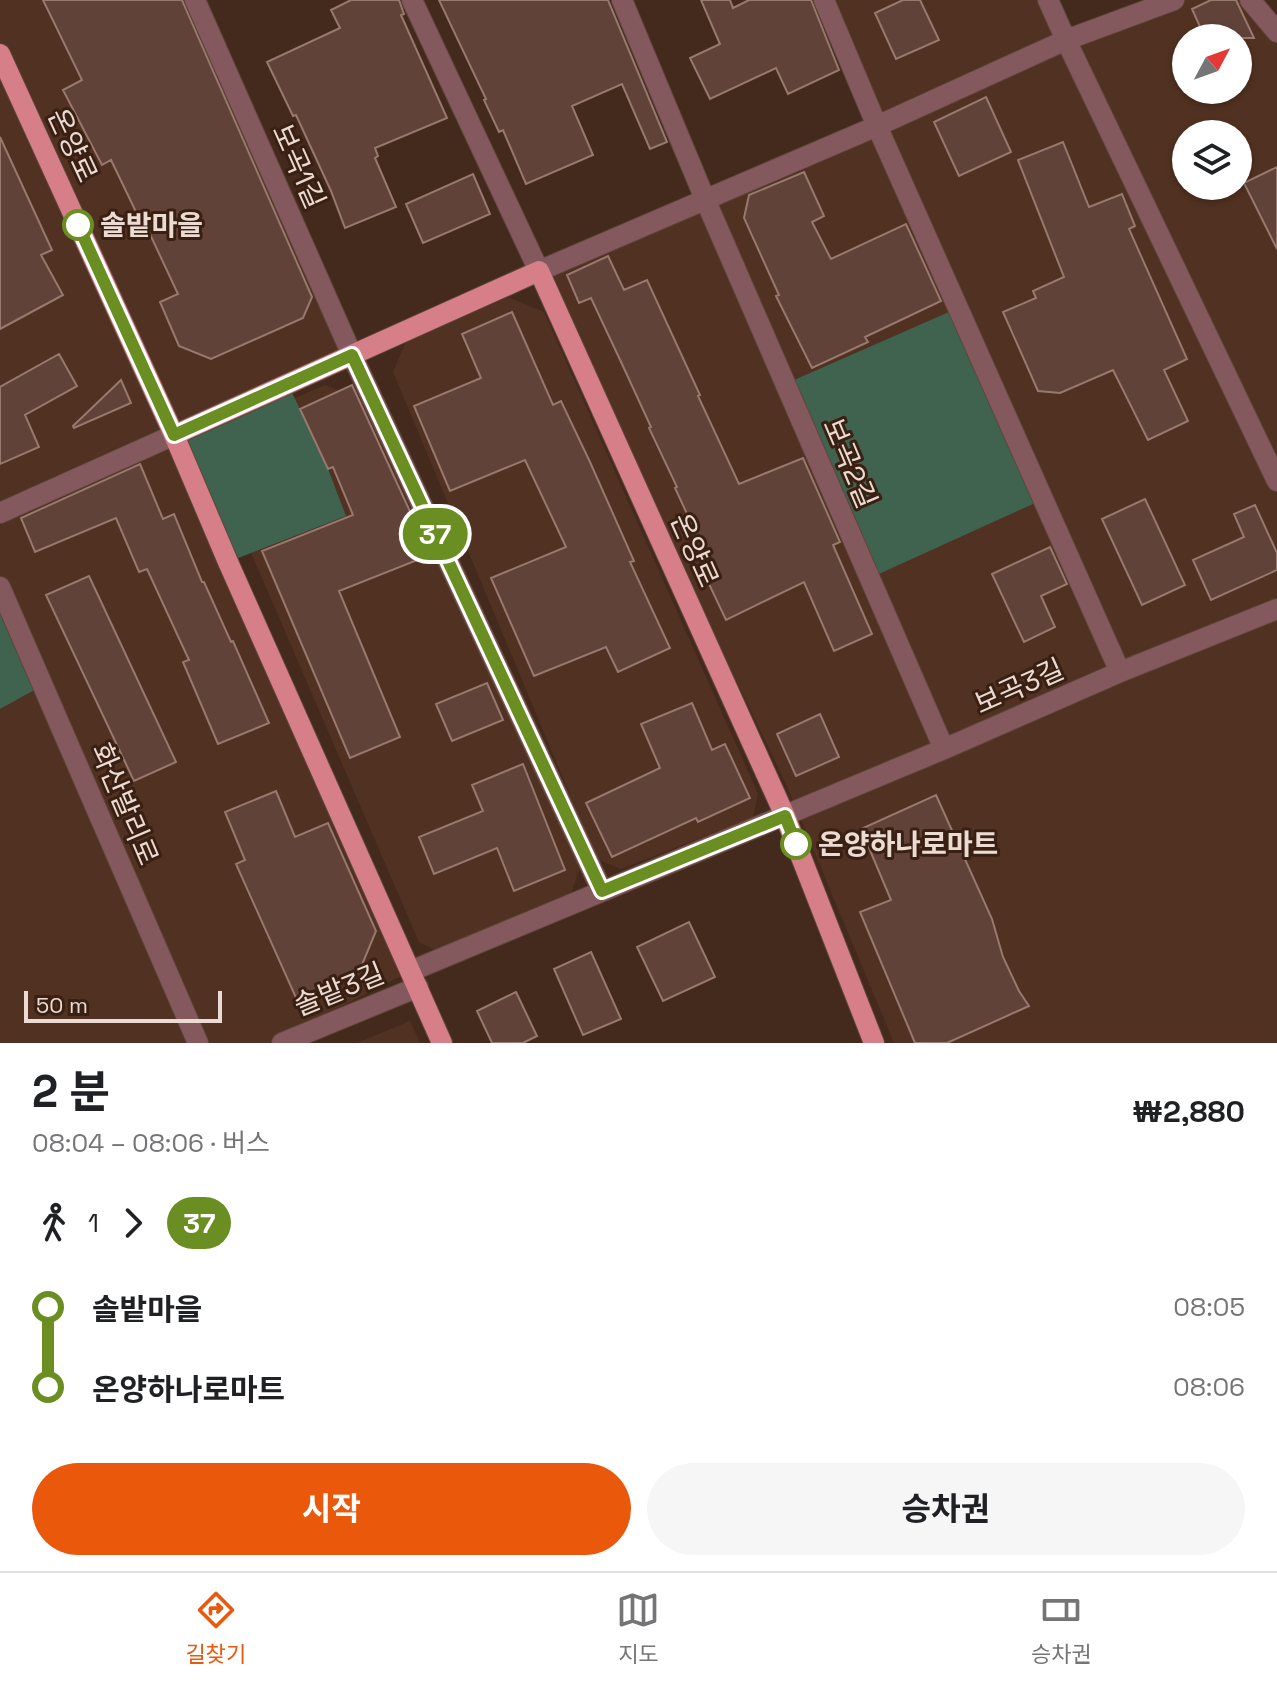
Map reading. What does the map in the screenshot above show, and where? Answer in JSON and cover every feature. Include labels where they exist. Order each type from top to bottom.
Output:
[{"type":"main road","name":"온양로","points":[[0,54],[174,435],[442,1043]]},
{"type":"main road","points":[[174,435],[539,271]]},
{"type":"main road","name":"온양로","points":[[539,271],[785,816],[874,1043]]},
{"type":"street","name":"보곡1길","points":[[195,0],[352,355]]},
{"type":"street","points":[[412,0],[539,271],[877,126],[1066,40],[1174,0]]},
{"type":"street","points":[[622,0],[705,199]]},
{"type":"street","points":[[824,0],[1120,672]]},
{"type":"street","points":[[1048,0],[1277,481]]},
{"type":"street","points":[[1250,0],[1277,32]]},
{"type":"street","name":"보곡2길","points":[[705,199],[944,749]]},
{"type":"street","points":[[352,355],[602,891]]},
{"type":"street","points":[[0,513],[174,435]]},
{"type":"street","name":"화산발리로","points":[[0,587],[198,1043]]},
{"type":"street","name":"보곡3길","points":[[602,891],[1277,609]]},
{"type":"street","name":"솔밭3길","points":[[282,1043],[602,891]]},
{"type":"shaded area","points":[[0,0],[195,0],[352,355],[175,435],[411,971],[269,1043],[0,1043]]},
{"type":"shaded area","points":[[824,0],[1048,0],[1066,40],[1174,0],[1250,0],[1277,32],[1277,1043],[894,1043],[786,784],[539,271],[877,126]]},
{"type":"shaded area","points":[[508,297],[544,312],[758,794],[753,817],[621,869],[597,859],[393,372],[406,341]]},
{"type":"shaded area","points":[[325,385],[361,399],[581,863],[571,894],[437,951],[419,942],[211,460],[223,429]]},
{"type":"shaded area","points":[[410,1021],[420,1043],[357,1043]]},
{"type":"green space","points":[[958,308],[1044,499],[870,578],[785,384]]},
{"type":"green space","points":[[288,384],[328,469],[346,516],[228,562],[174,435]]},
{"type":"green space","points":[[0,606],[36,689],[0,709]]},
{"type":"building","points":[[43,0],[182,0],[312,297],[303,318],[211,359],[179,346],[160,302],[178,294],[111,160],[102,165],[63,90],[82,80]]},
{"type":"building","points":[[351,0],[399,0],[404,14],[401,15],[447,118],[375,148],[378,156],[375,158],[396,207],[345,228],[296,115],[293,116],[267,62],[340,28],[331,10]]},
{"type":"building","points":[[439,0],[608,0],[667,142],[650,149],[622,84],[572,106],[593,155],[526,184]]},
{"type":"building","points":[[701,0],[730,0],[733,8],[749,0],[811,0],[839,70],[788,94],[776,68],[710,99],[690,58],[720,44]]},
{"type":"building","points":[[903,0],[920,0],[939,40],[896,59],[875,13]]},
{"type":"building","points":[[1211,0],[1236,0],[1247,24],[1199,24],[1192,9]]},
{"type":"building","points":[[986,97],[1011,152],[959,176],[934,122]]},
{"type":"building","points":[[0,137],[52,250],[41,255],[63,295],[0,329]]},
{"type":"building","points":[[1063,142],[1089,207],[1122,194],[1135,226],[1129,229],[1187,359],[1164,370],[1188,421],[1148,440],[1113,370],[1060,393],[1038,391],[1003,312],[1036,298],[1033,291],[1064,277],[1018,160]]},
{"type":"building","points":[[1277,167],[1277,249],[1252,199],[1252,179]]},
{"type":"building","points":[[804,172],[824,216],[812,222],[831,259],[906,224],[941,301],[865,337],[868,342],[812,368],[776,296],[779,295],[744,218],[749,195]]},
{"type":"building","points":[[473,174],[490,214],[423,243],[406,204]]},
{"type":"building","points":[[608,256],[624,290],[647,280],[739,484],[803,458],[840,542],[833,545],[872,634],[834,651],[804,582],[726,620],[700,565],[709,561],[622,364],[591,298],[579,303],[567,275]]},
{"type":"building","points":[[512,312],[553,405],[561,401],[590,462],[634,561],[630,562],[670,648],[618,672],[606,647],[534,676],[491,578],[566,547],[525,460],[450,491],[414,406],[481,378],[462,334]]},
{"type":"building","points":[[59,354],[77,386],[25,415],[39,447],[0,464],[0,387]]},
{"type":"building","points":[[121,380],[131,403],[74,428],[73,426]]},
{"type":"building","points":[[352,385],[430,555],[339,591],[400,737],[350,758],[262,551],[353,515],[333,467],[328,469],[300,409]]},
{"type":"building","points":[[140,464],[163,519],[174,514],[202,582],[233,641],[269,723],[218,744],[183,662],[189,660],[147,569],[139,572],[116,518],[35,552],[21,518]]},
{"type":"building","points":[[1145,499],[1185,585],[1142,605],[1102,519]]},
{"type":"building","points":[[1255,505],[1277,553],[1277,570],[1211,600],[1193,560],[1244,537],[1234,514]]},
{"type":"building","points":[[1050,547],[1067,584],[1041,596],[1055,627],[1024,642],[992,574]]},
{"type":"building","points":[[89,576],[176,762],[134,781],[46,595]]},
{"type":"building","points":[[487,683],[503,720],[452,741],[436,704]]},
{"type":"building","points":[[692,703],[712,750],[725,744],[750,798],[698,822],[696,818],[612,857],[586,803],[660,768],[641,724]]},
{"type":"building","points":[[820,714],[839,757],[796,776],[777,734]]},
{"type":"building","points":[[523,764],[565,870],[514,891],[497,848],[434,874],[419,837],[483,811],[472,785]]},
{"type":"building","points":[[276,791],[295,837],[328,823],[376,931],[359,972],[297,1000],[236,864],[245,860],[225,812]]},
{"type":"building","points":[[936,795],[992,919],[1003,957],[1029,1006],[947,1043],[915,1043],[860,912],[891,900],[861,829]]},
{"type":"building","points":[[689,922],[715,977],[663,1001],[637,947]]},
{"type":"building","points":[[591,952],[621,1019],[583,1035],[554,969]]},
{"type":"building","points":[[516,992],[537,1036],[523,1043],[492,1043],[477,1011]]},
{"type":"bus line","name":"37","points":[[78,225],[174,435],[352,355],[602,891],[785,816],[796,844]]},
{"type":"place","name":"솔밭마을","points":[[78,225]]},
{"type":"place","name":"온양하나로마트","points":[[796,844]]}]
